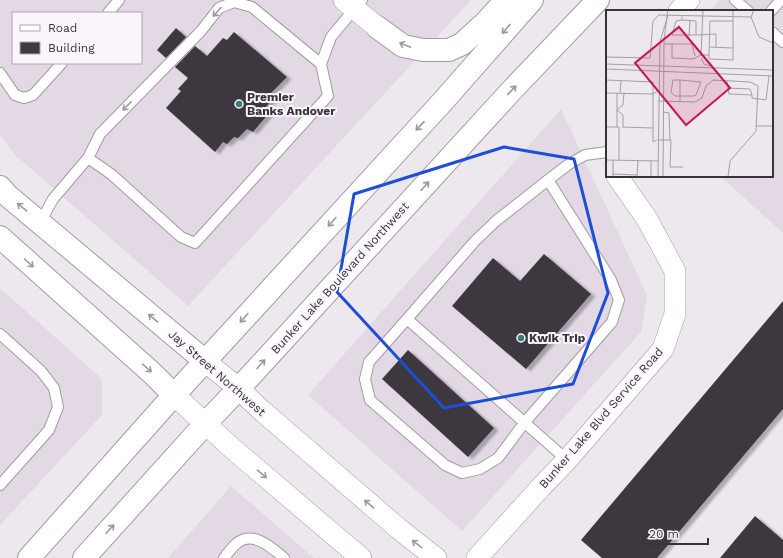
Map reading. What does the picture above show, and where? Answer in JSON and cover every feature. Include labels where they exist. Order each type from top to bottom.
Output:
[{"type":"main road","points":[[377,27],[403,46],[423,50],[449,50],[462,44],[484,24],[506,0]]},
{"type":"main road","points":[[29,558],[174,395],[445,99],[532,0]]},
{"type":"main road","name":"Bunker Lake Boulevard Northwest","points":[[84,558],[512,90],[598,0]]},
{"type":"main road","name":"Jay Street Northwest","points":[[0,187],[8,196],[205,361]]},
{"type":"main road","points":[[0,237],[153,374],[174,395]]},
{"type":"street","points":[[680,10],[689,0]]},
{"type":"street","points":[[354,3],[377,27]]},
{"type":"street","name":"Bunker Lake Blvd Service Road","points":[[477,558],[567,460],[663,349],[675,314],[675,271],[647,219],[619,177]]},
{"type":"street","name":"Jay Street Northwest","points":[[205,361],[399,529],[436,558]]},
{"type":"street","points":[[174,395],[233,449],[356,556]]},
{"type":"lane","points":[[109,12],[120,0]]},
{"type":"lane","points":[[735,0],[747,10]]},
{"type":"lane","points":[[772,10],[781,0]]},
{"type":"lane","points":[[40,222],[53,199],[88,158],[100,134],[201,31],[219,8],[234,2],[252,6],[321,64]]},
{"type":"lane","points":[[88,158],[111,174],[181,237],[196,243],[328,96],[321,64],[331,37],[354,3]]},
{"type":"lane","points":[[773,33],[783,42]]},
{"type":"lane","points":[[0,73],[16,95],[24,98],[33,94],[61,64]]},
{"type":"lane","points":[[548,180],[611,280],[619,300],[612,322],[525,422],[498,458],[480,469],[462,473],[445,465],[370,400],[364,379],[369,362],[475,240],[496,221],[548,180],[569,164],[585,155],[606,152]]},
{"type":"lane","points":[[407,320],[567,460]]},
{"type":"lane","points":[[0,334],[41,371],[54,388],[58,407],[49,430],[0,485]]},
{"type":"lane","points":[[224,558],[237,542],[250,538],[268,544],[284,558]]},
{"type":"highlighted area","points":[[504,147],[574,159],[608,293],[573,384],[444,408],[337,292],[354,194]]},
{"type":"shaded area","points":[[0,0],[471,0],[188,306],[15,155],[0,134]]},
{"type":"shaded area","points":[[719,0],[783,0],[783,233],[721,177],[773,177],[773,10],[711,10]]},
{"type":"shaded area","points":[[561,109],[647,295],[641,332],[462,531],[308,395]]},
{"type":"shaded area","points":[[0,288],[102,379],[102,415],[0,525]]},
{"type":"shaded area","points":[[231,486],[314,558],[168,558]]},
{"type":"building","points":[[176,28],[186,37],[166,58],[157,50]]},
{"type":"building","points":[[234,32],[287,77],[270,94],[275,96],[265,108],[270,112],[253,132],[247,129],[238,138],[234,137],[227,144],[223,142],[215,152],[166,108],[181,91],[178,89],[188,78],[175,67],[195,46],[207,56],[223,38],[227,40]]},
{"type":"building","name":"Kwik Trip","points":[[544,254],[591,294],[526,369],[452,306],[493,258],[520,281]]},
{"type":"building","points":[[783,301],[783,409],[657,558],[602,558],[581,540]]},
{"type":"building","points":[[408,350],[494,428],[468,457],[382,379]]},
{"type":"building","points":[[755,516],[783,540],[783,558],[720,558]]},
{"type":"place","name":"Premier Banks Andover","points":[[239,104]]},
{"type":"place","name":"Kwik Trip","points":[[521,338]]}]
